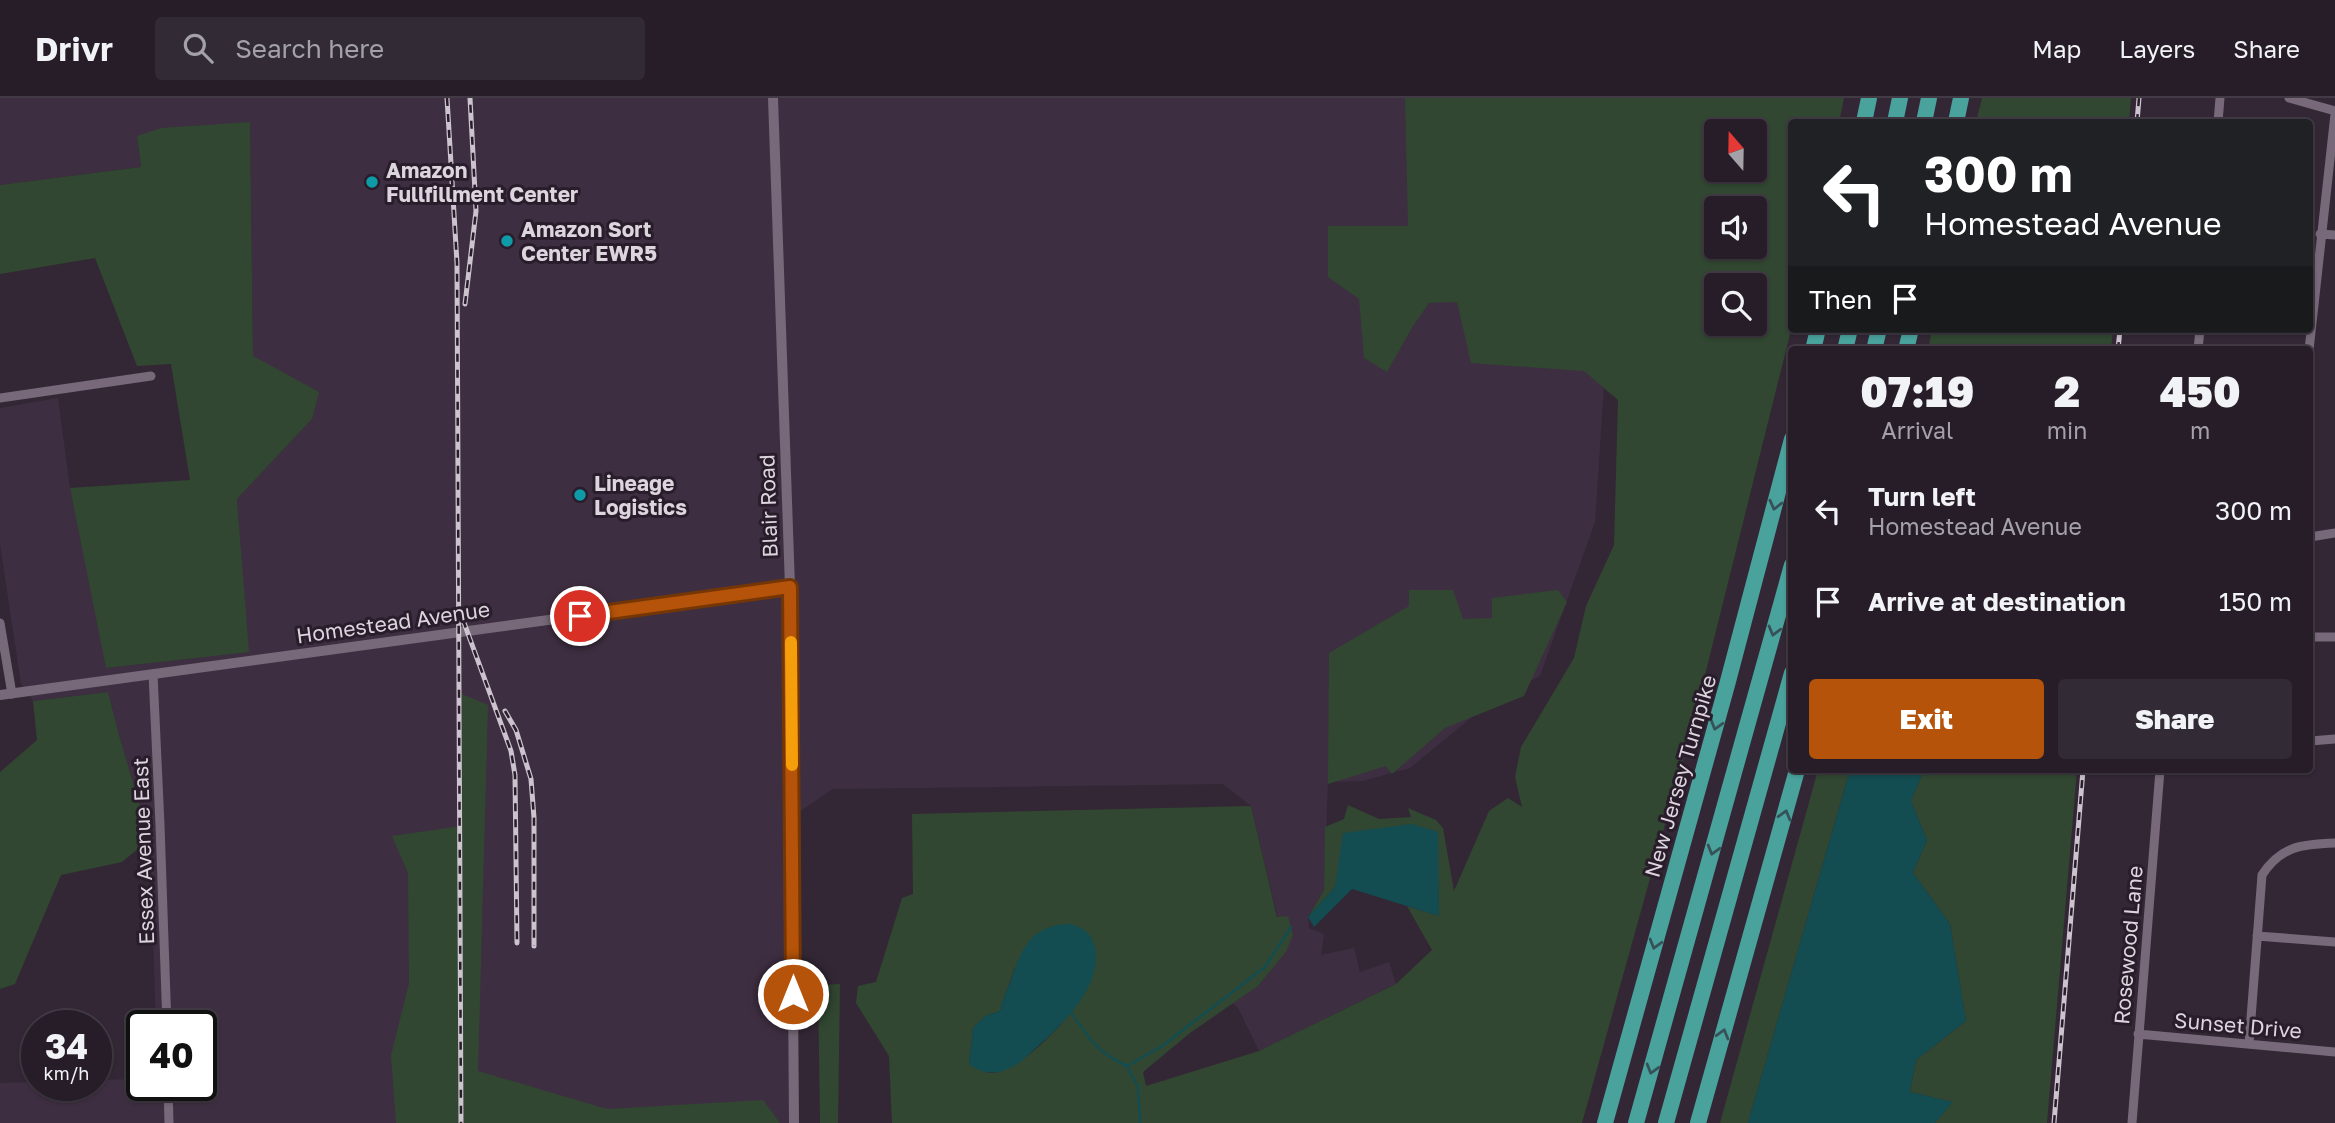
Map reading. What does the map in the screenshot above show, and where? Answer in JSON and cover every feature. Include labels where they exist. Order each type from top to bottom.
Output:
[{"type":"highway","points":[[1865,119],[1869,98]]},
{"type":"highway","points":[[1896,119],[1900,98]]},
{"type":"highway","points":[[1925,119],[1929,98]]},
{"type":"highway","points":[[1957,119],[1961,98]]},
{"type":"highway","name":"New Jersey Turnpike","points":[[1605,1123],[1731,672],[1788,454]]},
{"type":"highway","points":[[1636,1123],[1788,579]]},
{"type":"highway","points":[[1666,1123],[1788,687]]},
{"type":"highway","points":[[1698,1123],[1796,773]]},
{"type":"street","name":"Blair Road","points":[[774,98],[790,587],[794,1123]]},
{"type":"street","points":[[2218,119],[2220,98]]},
{"type":"street","points":[[2288,98],[2335,112],[2313,308]]},
{"type":"street","points":[[2320,234],[2335,235]]},
{"type":"street","points":[[0,398],[150,376]]},
{"type":"street","points":[[2313,537],[2335,533]]},
{"type":"street","name":"Homestead Avenue","points":[[0,695],[790,587]]},
{"type":"street","points":[[0,623],[3,658],[12,694]]},
{"type":"street","points":[[2313,637],[2335,637]]},
{"type":"street","name":"Essex Avenue East","points":[[153,674],[166,1010]]},
{"type":"street","points":[[2313,741],[2335,739]]},
{"type":"street","name":"Rosewood Lane","points":[[2132,1123],[2160,773]]},
{"type":"street","points":[[2249,1044],[2262,875],[2280,854],[2295,848],[2335,843]]},
{"type":"street","points":[[2257,936],[2335,942]]},
{"type":"street","name":"Sunset Drive","points":[[2138,1034],[2335,1052]]},
{"type":"street","points":[[168,1101],[169,1123]]},
{"type":"shaded area","points":[[0,98],[1623,98],[1595,522],[1540,676],[1496,697],[1410,768],[1363,781],[1328,782],[1324,890],[1308,916],[1309,928],[1324,934],[1321,955],[1354,948],[1360,972],[1389,962],[1396,984],[1259,1051],[1233,1003],[1258,986],[1286,952],[1251,806],[1223,784],[833,789],[796,814],[796,1123],[0,1123],[0,1083],[21,1082],[21,1101],[112,1101],[112,1080],[126,1079],[126,1101],[217,1101],[217,1010],[156,1010],[150,839],[108,692],[33,701],[21,684],[0,544],[0,408],[58,398],[70,488],[107,668],[248,651],[237,499],[312,419],[253,356],[250,122],[137,137],[141,167],[0,185]]},
{"type":"shaded area","points":[[1405,98],[1844,98],[1840,119],[1788,119],[1788,333],[1790,333],[1691,731],[1582,1123],[892,1123],[889,1056],[856,1003],[858,986],[876,982],[902,898],[913,894],[912,814],[1251,806],[1277,917],[1288,916],[1293,935],[1286,952],[1258,986],[1190,1033],[1143,1072],[1146,1086],[1259,1051],[1396,984],[1432,950],[1407,906],[1439,916],[1437,832],[1335,887],[1308,917],[1324,890],[1325,827],[1344,819],[1348,805],[1379,819],[1411,817],[1408,808],[1436,820],[1443,828],[1454,891],[1489,811],[1508,798],[1522,807],[1515,777],[1521,747],[1574,658],[1586,606],[1614,545],[1618,400],[1584,371],[1471,363],[1457,302],[1429,303],[1387,372],[1364,358],[1359,299],[1328,277],[1328,226],[1408,226]],"holes":[[[1015,967],[1071,1012],[1056,1030],[1011,1067],[990,1073],[969,1064],[973,1028],[985,1016],[1000,1011]]]},
{"type":"shaded area","points":[[1982,98],[2131,98],[2129,119],[1977,119]]},
{"type":"shaded area","points":[[250,122],[253,356],[319,392],[312,419],[237,499],[249,652],[106,668],[70,488],[190,480],[171,364],[137,366],[95,258],[0,274],[0,185],[141,167],[137,136],[161,128]]},
{"type":"shaded area","points":[[1931,333],[2113,333],[2111,346],[1929,346]]},
{"type":"shaded area","points":[[1409,590],[1453,590],[1463,619],[1492,618],[1492,598],[1558,590],[1567,602],[1524,696],[1445,728],[1392,774],[1386,766],[1328,784],[1329,653],[1409,606]]},
{"type":"shaded area","points":[[108,692],[150,839],[122,862],[61,875],[15,984],[0,989],[0,772],[37,740],[33,701]]},
{"type":"shaded area","points":[[462,694],[488,705],[478,1071],[607,1109],[763,1100],[780,1123],[396,1123],[391,1055],[409,983],[408,873],[392,836],[461,826]]},
{"type":"shaded area","points":[[1817,773],[1849,773],[1748,1123],[1720,1123]]},
{"type":"shaded area","points":[[1849,773],[1923,773],[1911,801],[1927,840],[1913,873],[1950,924],[1966,1021],[1916,1060],[1910,1092],[1953,1102],[1935,1123],[1748,1123]]},
{"type":"shaded area","points":[[1923,773],[2077,773],[2047,1123],[1935,1123],[1952,1102],[1910,1092],[1916,1060],[1966,1021],[1950,924],[1913,873],[1927,840],[1911,801]]},
{"type":"shaded area","points":[[1412,824],[1438,832],[1439,916],[1352,889],[1314,927],[1308,917],[1335,887],[1343,833]]},
{"type":"shaded area","points":[[1070,924],[1088,933],[1094,944],[1096,959],[1094,973],[1079,1002],[1058,1028],[1017,1064],[1005,1070],[984,1072],[969,1064],[973,1028],[985,1016],[1000,1011],[1017,963],[1032,938],[1048,928]]},
{"type":"shaded area","points":[[840,984],[838,1123],[820,1123],[818,985]]},
{"type":"waterway","points":[[1071,1012],[1094,1044],[1127,1066],[1162,1046],[1265,967],[1291,927]]},
{"type":"waterway","points":[[1127,1066],[1138,1087],[1140,1123]]},
{"type":"railway","points":[[447,98],[457,263],[461,1123]]},
{"type":"railway","points":[[465,304],[476,211],[470,98]]},
{"type":"railway","points":[[2137,119],[2139,98]]},
{"type":"railway","points":[[2118,346],[2120,333]]},
{"type":"railway","points":[[463,620],[511,751],[515,775],[517,943]]},
{"type":"railway","points":[[505,711],[516,730],[531,779],[534,818],[534,946]]},
{"type":"railway","points":[[2054,1123],[2083,773]]},
{"type":"slow traffic","points":[[791,642],[792,765]]},
{"type":"place","name":"Amazon Fullfillment Center","points":[[372,182]]},
{"type":"place","name":"Amazon Sort Center EWR5","points":[[507,241]]},
{"type":"place","name":"Lineage Logistics","points":[[580,495]]},
{"type":"route","points":[[580,616],[790,587],[793,994]]}]
